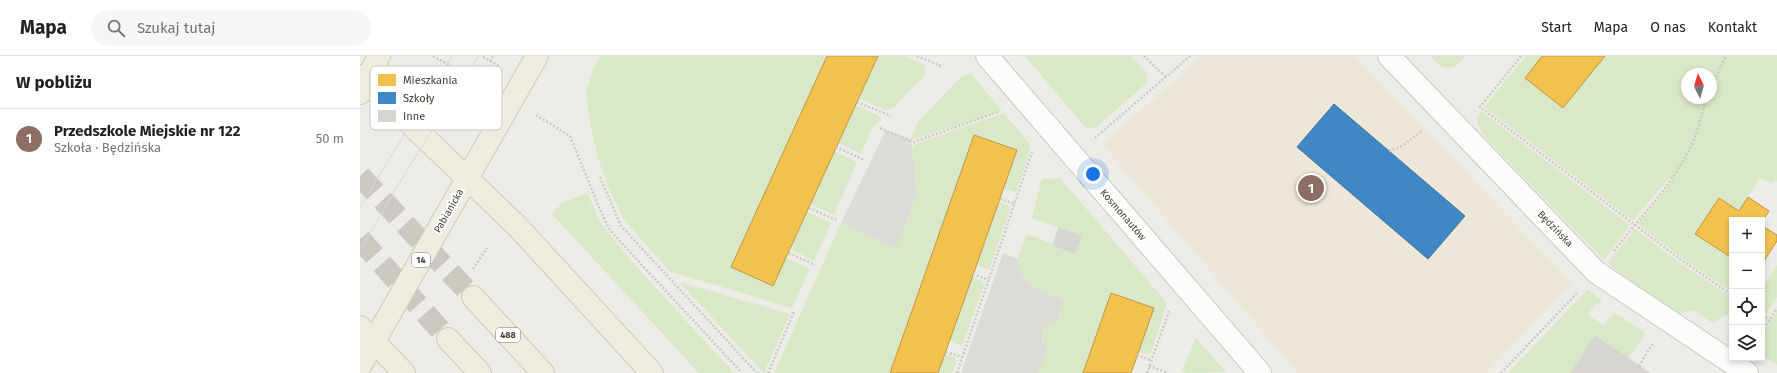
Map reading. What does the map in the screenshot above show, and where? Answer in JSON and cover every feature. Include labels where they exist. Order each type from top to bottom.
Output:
[{"type":"main road","points":[[373,66],[379,56]]},
{"type":"main road","name":"Pabianicka","points":[[502,117],[537,56]]},
{"type":"main road","points":[[370,71],[362,84],[370,91]]},
{"type":"main road","points":[[413,130],[467,178],[516,225],[652,373]]},
{"type":"main road","name":"Pabianicka","points":[[360,366],[367,335],[467,178],[495,130]]},
{"type":"main road","name":"488","points":[[473,297],[544,373]]},
{"type":"main road","points":[[367,335],[404,373]]},
{"type":"main road","points":[[448,339],[480,373]]},
{"type":"street","name":"Kosmonautów","points":[[987,56],[1260,373]]},
{"type":"street","name":"Będzińska","points":[[1389,56],[1596,272],[1746,373]]},
{"type":"path","points":[[433,56],[450,66]]},
{"type":"path","points":[[490,61],[493,56]]},
{"type":"path","points":[[917,56],[941,66]]},
{"type":"path","points":[[1144,56],[1166,77]]},
{"type":"path","points":[[1068,151],[1091,141],[1190,56]]},
{"type":"path","points":[[1521,56],[1480,107],[1634,225],[1729,293]]},
{"type":"path","points":[[1717,75],[1726,56]]},
{"type":"path","points":[[483,57],[499,66]]},
{"type":"path","points":[[857,102],[891,116]]},
{"type":"path","points":[[1501,373],[1606,262],[1671,179],[1693,142],[1705,104]]},
{"type":"path","points":[[880,128],[914,142],[1005,110]]},
{"type":"path","points":[[546,121],[564,132],[573,141],[592,191],[608,227],[742,373]]},
{"type":"path","points":[[1389,151],[1402,146],[1424,129]]},
{"type":"path","points":[[836,147],[864,160]]},
{"type":"path","points":[[957,373],[1032,151]]},
{"type":"path","points":[[600,177],[621,226],[758,373]]},
{"type":"path","points":[[1000,199],[1015,204]]},
{"type":"path","points":[[809,208],[836,220]]},
{"type":"path","points":[[789,253],[815,265]]},
{"type":"path","points":[[973,274],[989,280]]},
{"type":"path","points":[[1147,373],[1170,307]]},
{"type":"path","points":[[1765,328],[1777,308]]},
{"type":"path","points":[[768,373],[794,312]]},
{"type":"path","points":[[1765,317],[1770,320]]},
{"type":"path","points":[[1639,366],[1657,338]]},
{"type":"path","points":[[946,352],[962,357]]},
{"type":"path","points":[[1137,355],[1151,360]]},
{"type":"path","points":[[1149,366],[1168,373]]},
{"type":"shaded area","points":[[1203,56],[1355,56],[1572,283],[1487,373],[1298,373],[1102,144]]},
{"type":"shaded area","points":[[886,130],[911,140],[917,194],[896,248],[841,223]]},
{"type":"shaded area","points":[[1003,253],[1018,259],[1021,273],[1031,286],[1049,295],[1064,300],[1056,323],[1047,325],[1042,333],[1042,340],[1048,347],[1038,373],[961,373]]},
{"type":"green space","points":[[600,56],[827,56],[731,267],[773,286],[786,258],[810,269],[792,308],[669,271],[623,218],[609,189],[598,158],[590,124],[586,92],[594,67]]},
{"type":"green space","points":[[878,56],[905,56],[926,66],[925,75],[893,108],[885,110],[859,98]]},
{"type":"green space","points":[[1025,56],[1131,56],[1145,70],[1148,82],[1094,129],[1085,127]]},
{"type":"green space","points":[[1430,56],[1465,56],[1456,65],[1448,68],[1443,67]]},
{"type":"green space","points":[[1526,56],[1542,56],[1525,78],[1563,108],[1605,56],[1777,56],[1777,181],[1775,180],[1771,183],[1760,177],[1739,211],[1719,198],[1695,233],[1729,256],[1729,290],[1681,258],[1638,224],[1672,180],[1669,178],[1633,221],[1484,107]]},
{"type":"green space","points":[[971,74],[1002,111],[911,140],[917,123],[961,77]]},
{"type":"green space","points":[[855,105],[880,116],[881,120],[873,127],[861,154],[838,143]]},
{"type":"green space","points":[[1481,111],[1630,225],[1604,260],[1485,137],[1478,124],[1478,118]]},
{"type":"green space","points":[[1004,113],[1030,144],[1029,154],[1016,192],[1004,189],[1017,150],[974,135],[890,373],[774,373],[841,223],[896,248],[917,194],[912,148],[915,144]]},
{"type":"green space","points":[[834,151],[857,162],[834,215],[811,204]]},
{"type":"green space","points":[[1060,178],[1167,303],[1151,353],[1145,354],[1139,352],[1083,373],[1038,373],[1048,347],[1043,340],[1044,329],[1046,326],[1054,322],[1064,300],[1040,291],[1026,281],[1021,275],[1018,267],[1018,258],[1027,234],[1075,253],[1081,236],[1032,218],[1042,179]]},
{"type":"green space","points":[[587,193],[602,225],[634,264],[734,373],[699,373],[552,214],[562,203]]},
{"type":"green space","points":[[999,202],[1008,205],[1010,209],[989,270],[977,265]]},
{"type":"green space","points":[[807,212],[831,223],[814,261],[790,249]]},
{"type":"green space","points":[[1635,229],[1680,263],[1729,296],[1729,312],[1713,323],[1693,310],[1684,313],[1675,312],[1608,263]]},
{"type":"green space","points":[[1777,265],[1777,297],[1766,314],[1765,314],[1765,284]]},
{"type":"green space","points":[[972,278],[982,281],[984,285],[962,346],[949,341]]},
{"type":"green space","points":[[679,282],[790,314],[764,373]]},
{"type":"green space","points":[[1588,289],[1602,301],[1598,305],[1595,303],[1588,315],[1603,325],[1614,313],[1644,332],[1644,336],[1628,358],[1596,336],[1571,373],[1508,373]]},
{"type":"green space","points":[[1777,311],[1777,365],[1765,357],[1765,330]]},
{"type":"green space","points":[[1196,338],[1226,372],[1186,373],[1182,371]]},
{"type":"green space","points":[[945,354],[955,358],[957,361],[952,373],[938,373]]},
{"type":"building: Mieszkania","points":[[827,56],[878,56],[773,286],[731,267]]},
{"type":"building: Mieszkania","points":[[1542,56],[1605,56],[1563,108],[1525,78]]},
{"type":"building: Mieszkania","points":[[974,135],[1017,150],[972,278],[938,373],[890,373]]},
{"type":"building: Mieszkania","points":[[1748,197],[1769,211],[1765,217],[1729,217],[1729,256],[1695,234],[1719,198],[1739,211]]},
{"type":"building: Mieszkania","points":[[1765,228],[1777,235],[1777,241],[1765,259]]},
{"type":"building: Mieszkania","points":[[1111,293],[1154,308],[1131,373],[1083,373]]},
{"type":"building: Szkoły","points":[[1334,104],[1465,216],[1428,259],[1297,147]]},
{"type":"building: Inne","points":[[1059,228],[1081,236],[1075,253],[1053,245]]},
{"type":"building: Inne","points":[[1595,336],[1628,358],[1650,373],[1571,373]]},
{"type":"tunnel","points":[[360,176],[473,297]]},
{"type":"tunnel","points":[[360,239],[448,339]]},
{"type":"tram line","points":[[446,66],[452,56]]},
{"type":"tram line","points":[[472,66],[478,56]]},
{"type":"tram line","points":[[360,207],[407,130]]},
{"type":"tram line","points":[[360,250],[432,130]]},
{"type":"place","name":"Przedszkole Miejskie nr 122","points":[[1311,188]]}]
